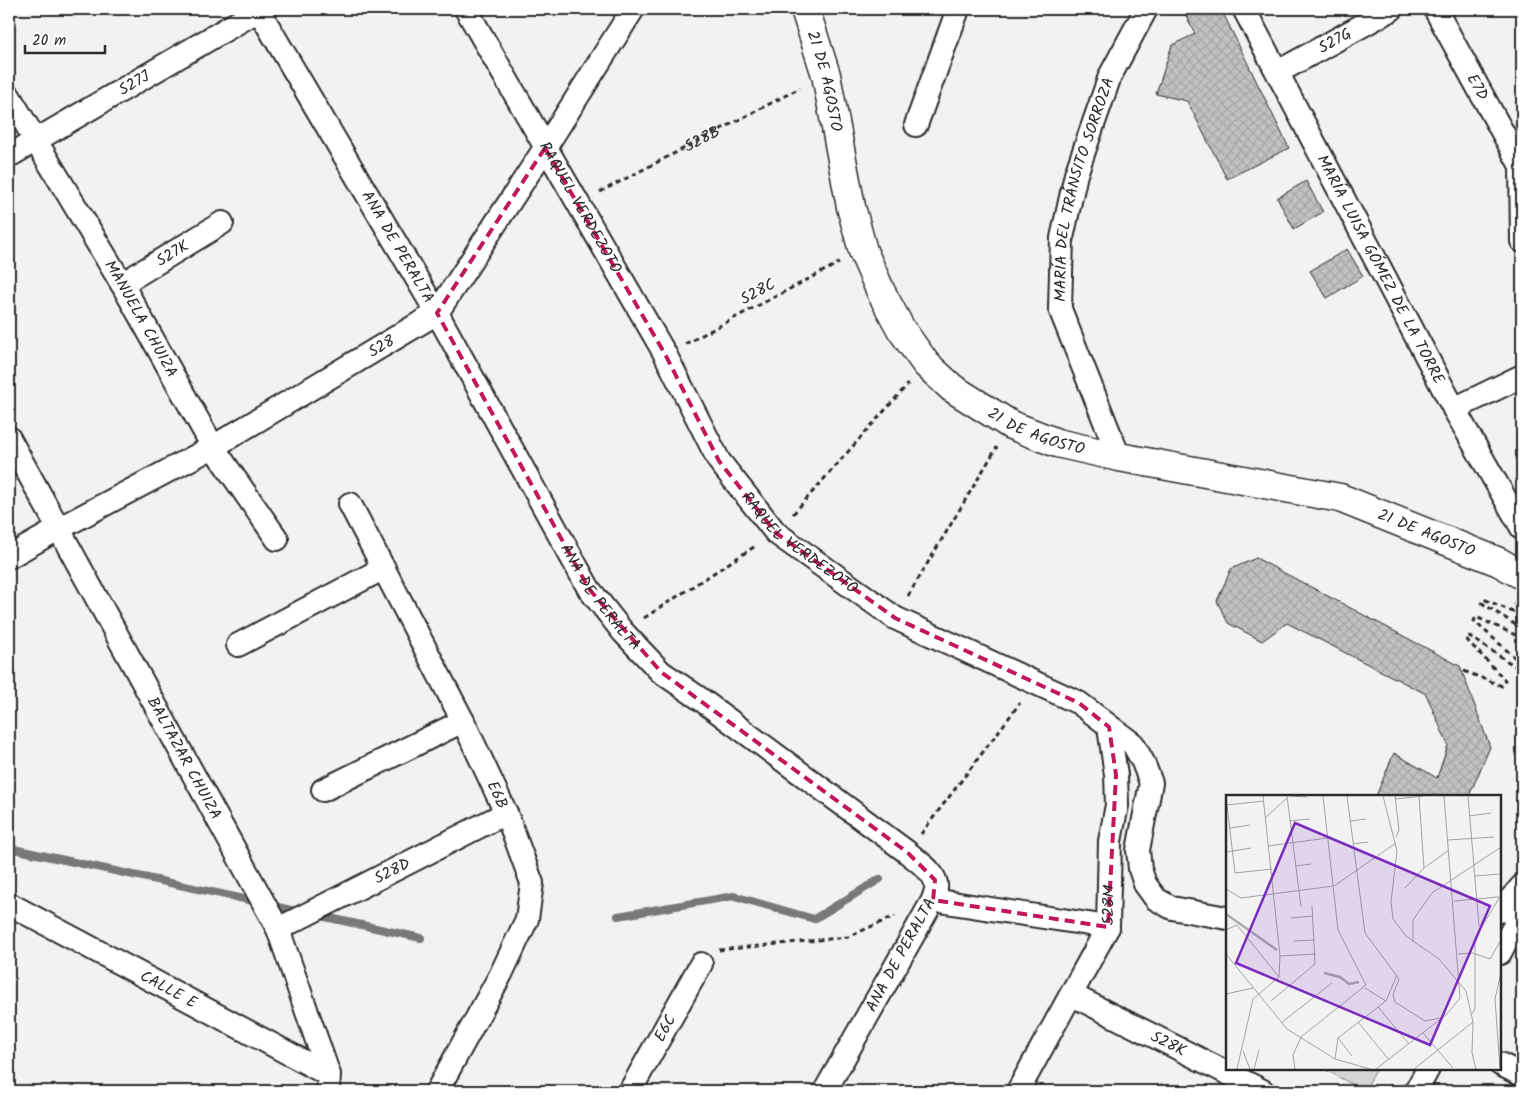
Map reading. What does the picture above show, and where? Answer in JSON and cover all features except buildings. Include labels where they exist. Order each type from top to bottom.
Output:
[{"type":"street","name":"S27J","points":[[9,156],[259,9]]},
{"type":"street","name":"ANA DE PERALTA","points":[[259,9],[437,313],[589,589],[623,632],[661,672],[700,698],[907,852],[935,880],[936,888],[933,900],[825,1091]]},
{"type":"street","name":"RAQUEL VERDEZOTO","points":[[466,9],[665,354],[720,461],[776,533],[895,618],[1079,703],[1133,744],[1143,762],[1151,783],[1138,850],[1140,869],[1145,884],[1156,899],[1172,908],[1226,918]]},
{"type":"street","name":"S28","points":[[9,557],[213,447],[437,313],[546,148],[633,9]]},
{"type":"street","name":"21 DE AGOSTO","points":[[805,9],[826,75],[851,208],[863,251],[881,292],[901,329],[926,364],[952,388],[1011,425],[1057,443],[1119,457],[1340,498],[1499,562],[1522,575]]},
{"type":"street","points":[[916,125],[958,9]]},
{"type":"street","name":"MARÍA DEL TRÁNSITO SORROZA","points":[[1119,457],[1060,308],[1062,238],[1076,174],[1110,76],[1146,9]]},
{"type":"street","name":"MARÍA LUISA GÓMEZ DE LA TORRE","points":[[1244,9],[1454,409],[1522,528]]},
{"type":"street","name":"S27G","points":[[1278,72],[1392,9]]},
{"type":"street","name":"E7D","points":[[1434,9],[1521,161]]},
{"type":"street","name":"MANUELA CHUIZA","points":[[9,96],[122,284],[213,447],[277,539]]},
{"type":"street","points":[[1521,161],[1522,241]]},
{"type":"street","name":"S27K","points":[[122,284],[222,223]]},
{"type":"street","points":[[1454,409],[1522,376]]},
{"type":"street","name":"BALTAZAR CHUIZA","points":[[9,438],[278,929],[328,1083]]},
{"type":"street","name":"E6B","points":[[350,504],[462,721],[506,813],[532,883],[527,919],[501,974],[437,1091]]},
{"type":"street","points":[[238,645],[384,568]]},
{"type":"street","points":[[323,790],[462,721]]},
{"type":"street","name":"S28M","points":[[1018,1091],[1108,927],[1110,841],[1117,805],[1116,775],[1109,727]]},
{"type":"street","name":"S28D","points":[[278,929],[506,813]]},
{"type":"street","points":[[1501,911],[1522,886]]},
{"type":"street","points":[[933,900],[1108,927]]},
{"type":"street","name":"CALLE E","points":[[9,904],[328,1083]]},
{"type":"street","points":[[1501,952],[1522,911]]},
{"type":"street","name":"E6C","points":[[630,1091],[701,964]]},
{"type":"street","name":"S28K","points":[[1072,995],[1263,1091]]},
{"type":"street","points":[[1501,1064],[1522,1075]]},
{"type":"street","points":[[1416,1091],[1427,1070]]},
{"type":"path","name":"S28B","points":[[579,203],[826,75]]},
{"type":"path","name":"S28C","points":[[665,354],[863,251]]},
{"type":"path","points":[[895,618],[1011,425]]},
{"type":"path","points":[[1522,616],[1484,599],[1482,604],[1522,629]]},
{"type":"path","points":[[1464,671],[1502,686],[1505,680],[1466,640],[1469,636],[1518,668],[1520,663],[1474,621],[1476,617],[1522,638]]},
{"type":"path","points":[[907,852],[1036,682]]},
{"type":"path","points":[[701,964],[717,950],[848,937],[933,900]]},
{"type":"highlighted area","points":[[545,148],[665,354],[719,461],[776,533],[895,618],[1079,703],[1109,727],[1116,775],[1108,927],[933,900],[935,880],[907,852],[661,672],[589,589],[437,313]]},
{"type":"shaded area","points":[[1326,1070],[1376,1070],[1364,1091]]},
{"type":"waterway","points":[[9,848],[258,902]]},
{"type":"waterway","points":[[618,916],[734,896],[814,919],[880,879]]},
{"type":"waterway","points":[[269,905],[300,912]]},
{"type":"waterway","points":[[316,915],[421,938]]}]
